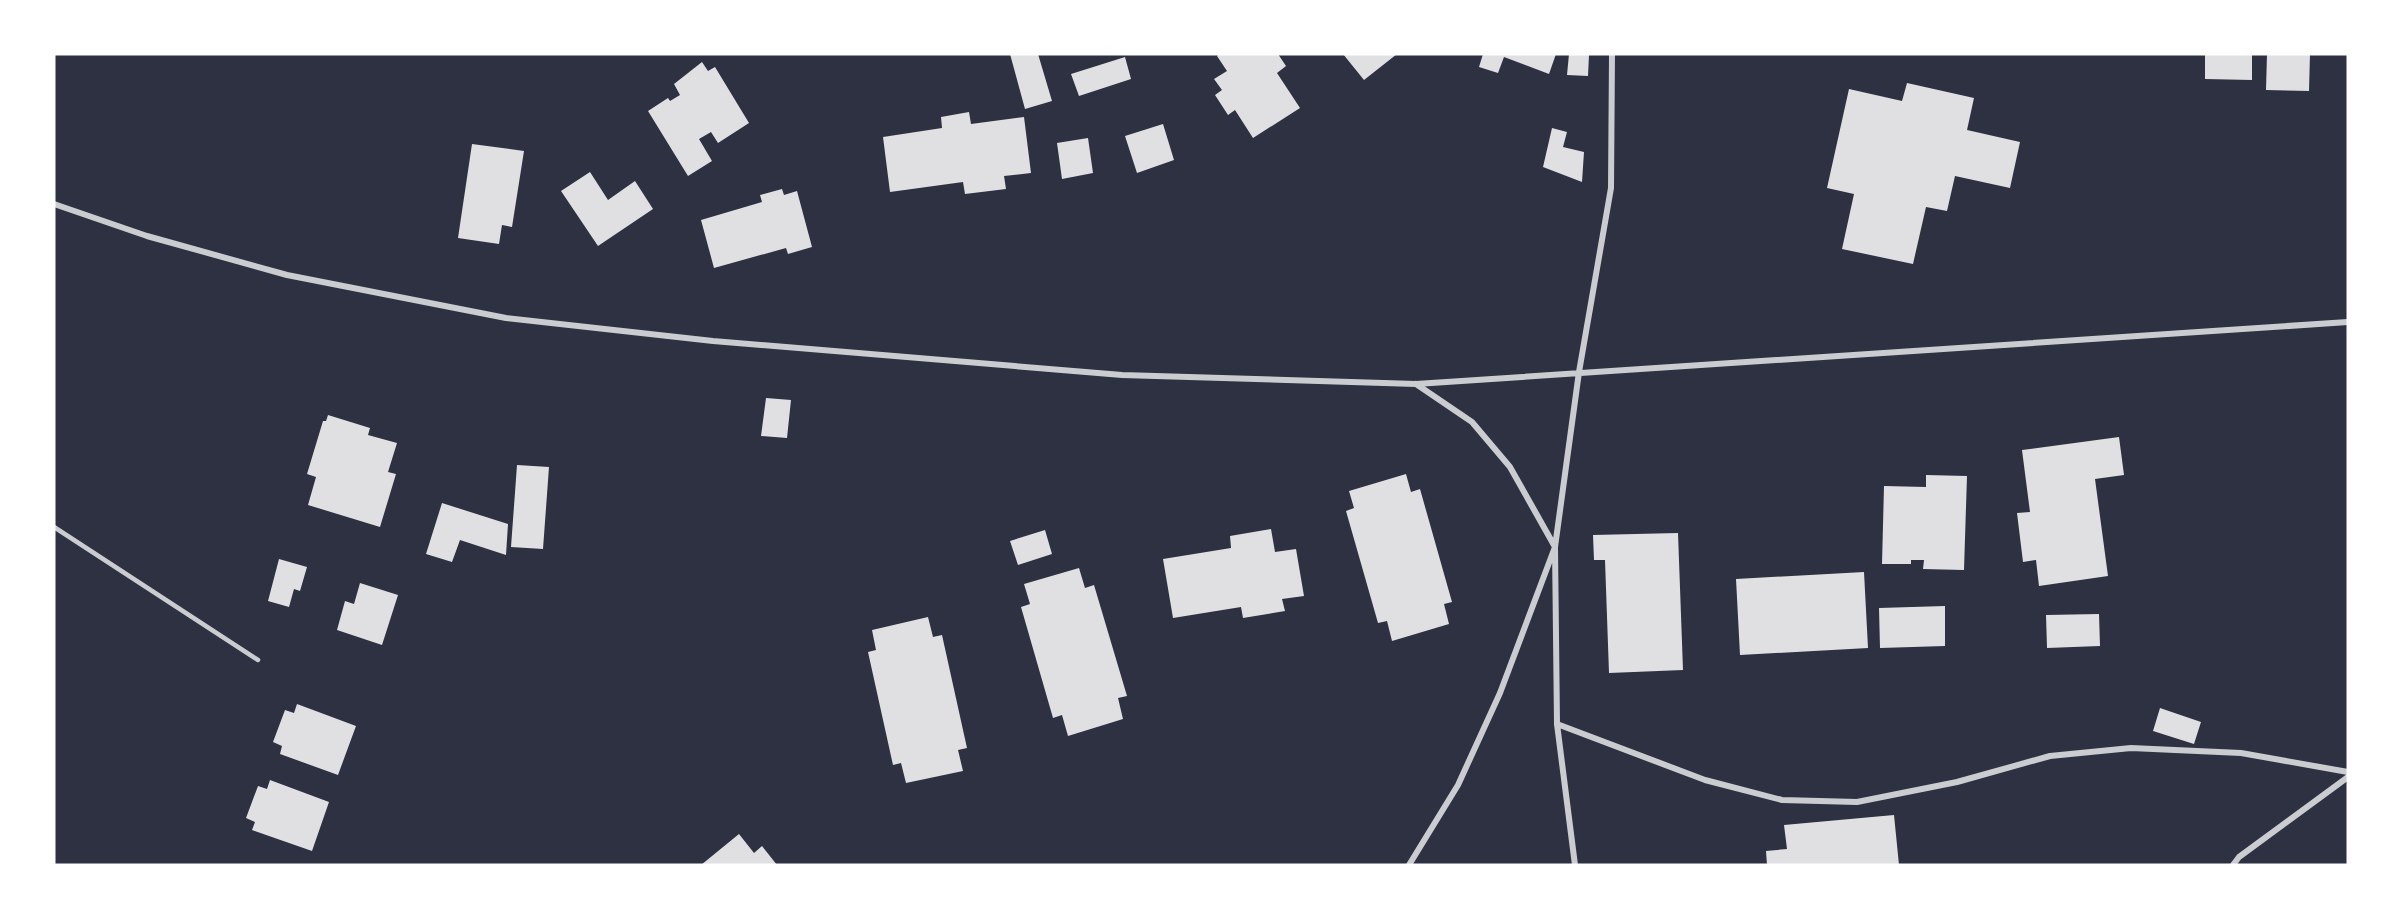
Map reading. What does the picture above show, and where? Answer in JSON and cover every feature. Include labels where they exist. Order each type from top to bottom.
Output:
[{"type":"street","points":[[1575,865],[1557,724],[1555,547],[1579,372],[1611,188],[1612,54]]},
{"type":"street","points":[[54,204],[147,236],[287,275],[506,318],[713,341],[1122,375],[1416,384],[2348,322]]},
{"type":"street","points":[[1409,865],[1463,775],[1500,693],[1555,547],[1510,467],[1472,422],[1416,384]]},
{"type":"street","points":[[1557,724],[1705,780],[1782,800],[1857,802],[1957,782],[2050,756],[2131,748],[2241,753],[2348,772]]},
{"type":"street","points":[[2233,865],[2239,857],[2348,777]]},
{"type":"lane","points":[[54,527],[258,660]]},
{"type":"building","points":[[1010,54],[1038,54],[1052,101],[1025,109]]},
{"type":"building","points":[[1219,54],[1278,54],[1286,66],[1277,73],[1300,108],[1253,138],[1235,110],[1228,115],[1215,95],[1222,90],[1214,79],[1227,71],[1217,56]]},
{"type":"building","points":[[1343,54],[1397,54],[1364,80]]},
{"type":"building","points":[[1483,54],[1556,54],[1549,74],[1504,57],[1498,73],[1479,67]]},
{"type":"building","points":[[1569,54],[1589,55],[1588,76],[1567,75]]},
{"type":"building","points":[[2205,54],[2252,54],[2252,80],[2205,79]]},
{"type":"building","points":[[2267,54],[2310,54],[2309,91],[2266,90]]},
{"type":"building","points":[[1125,57],[1131,79],[1079,96],[1071,74]]},
{"type":"building","points":[[702,62],[708,71],[715,67],[749,123],[718,143],[711,132],[699,139],[712,161],[688,176],[648,111],[668,98],[670,101],[680,95],[674,84]]},
{"type":"building","points":[[1907,83],[1974,98],[1967,130],[2020,142],[2010,188],[1955,176],[1947,211],[1926,207],[1913,264],[1842,249],[1854,194],[1827,188],[1849,89],[1902,101]]},
{"type":"building","points":[[969,112],[971,124],[1024,117],[1031,173],[1004,176],[1006,189],[965,194],[963,182],[890,192],[883,137],[942,128],[941,117]]},
{"type":"building","points":[[1163,124],[1174,160],[1137,173],[1125,136]]},
{"type":"building","points":[[1552,128],[1567,132],[1563,147],[1584,152],[1582,182],[1543,167]]},
{"type":"building","points":[[1088,138],[1093,173],[1062,179],[1057,143]]},
{"type":"building","points":[[472,144],[524,151],[512,227],[502,225],[499,244],[458,238]]},
{"type":"building","points":[[590,172],[608,200],[635,181],[653,209],[598,246],[561,191]]},
{"type":"building","points":[[782,189],[784,195],[797,191],[812,247],[788,254],[786,248],[714,268],[701,220],[762,202],[760,195]]},
{"type":"building","points":[[766,398],[791,400],[787,438],[761,436]]},
{"type":"building","points":[[328,415],[370,428],[368,435],[397,443],[388,472],[396,474],[380,527],[308,505],[316,477],[307,474],[323,421],[326,421]]},
{"type":"building","points":[[2119,437],[2124,475],[2095,479],[2108,576],[2039,586],[2036,560],[2023,562],[2017,513],[2030,512],[2022,450]]},
{"type":"building","points":[[517,465],[549,467],[543,549],[511,547]]},
{"type":"building","points":[[1406,474],[1411,492],[1420,489],[1452,602],[1444,604],[1449,624],[1392,641],[1387,621],[1378,623],[1346,511],[1354,508],[1349,491]]},
{"type":"building","points":[[1926,475],[1967,476],[1964,570],[1923,569],[1924,560],[1911,560],[1911,564],[1882,564],[1884,486],[1926,487]]},
{"type":"building","points":[[442,503],[508,524],[506,555],[460,540],[452,562],[426,554]]},
{"type":"building","points":[[1271,529],[1275,552],[1296,549],[1304,596],[1282,599],[1285,611],[1243,618],[1241,607],[1173,618],[1163,559],[1231,548],[1230,536]]},
{"type":"building","points":[[1045,530],[1052,554],[1018,565],[1010,541]]},
{"type":"building","points":[[1678,533],[1683,670],[1609,673],[1605,560],[1594,560],[1593,535]]},
{"type":"building","points":[[279,559],[307,567],[300,591],[294,589],[289,607],[268,601]]},
{"type":"building","points":[[1079,568],[1085,588],[1094,585],[1127,696],[1118,698],[1123,719],[1068,736],[1062,715],[1053,718],[1021,607],[1030,604],[1024,584]]},
{"type":"building","points":[[1864,572],[1868,648],[1740,655],[1736,579]]},
{"type":"building","points":[[360,583],[398,595],[382,645],[337,630],[345,601],[354,604]]},
{"type":"building","points":[[1945,606],[1945,646],[1880,648],[1879,608]]},
{"type":"building","points":[[2099,614],[2100,646],[2047,648],[2046,615]]},
{"type":"building","points":[[928,617],[933,637],[942,635],[967,748],[958,750],[963,771],[906,783],[901,763],[893,765],[868,652],[876,650],[872,630]]},
{"type":"building","points":[[297,704],[356,726],[338,775],[280,754],[282,746],[273,742],[285,710],[294,713]]},
{"type":"building","points":[[2160,708],[2201,722],[2194,744],[2153,731]]},
{"type":"building","points":[[270,780],[329,802],[312,851],[252,830],[255,822],[246,818],[258,786],[267,789]]},
{"type":"building","points":[[1894,815],[1899,865],[1767,865],[1766,851],[1787,849],[1784,825]]},
{"type":"building","points":[[739,834],[754,853],[762,846],[777,865],[701,865]]}]
